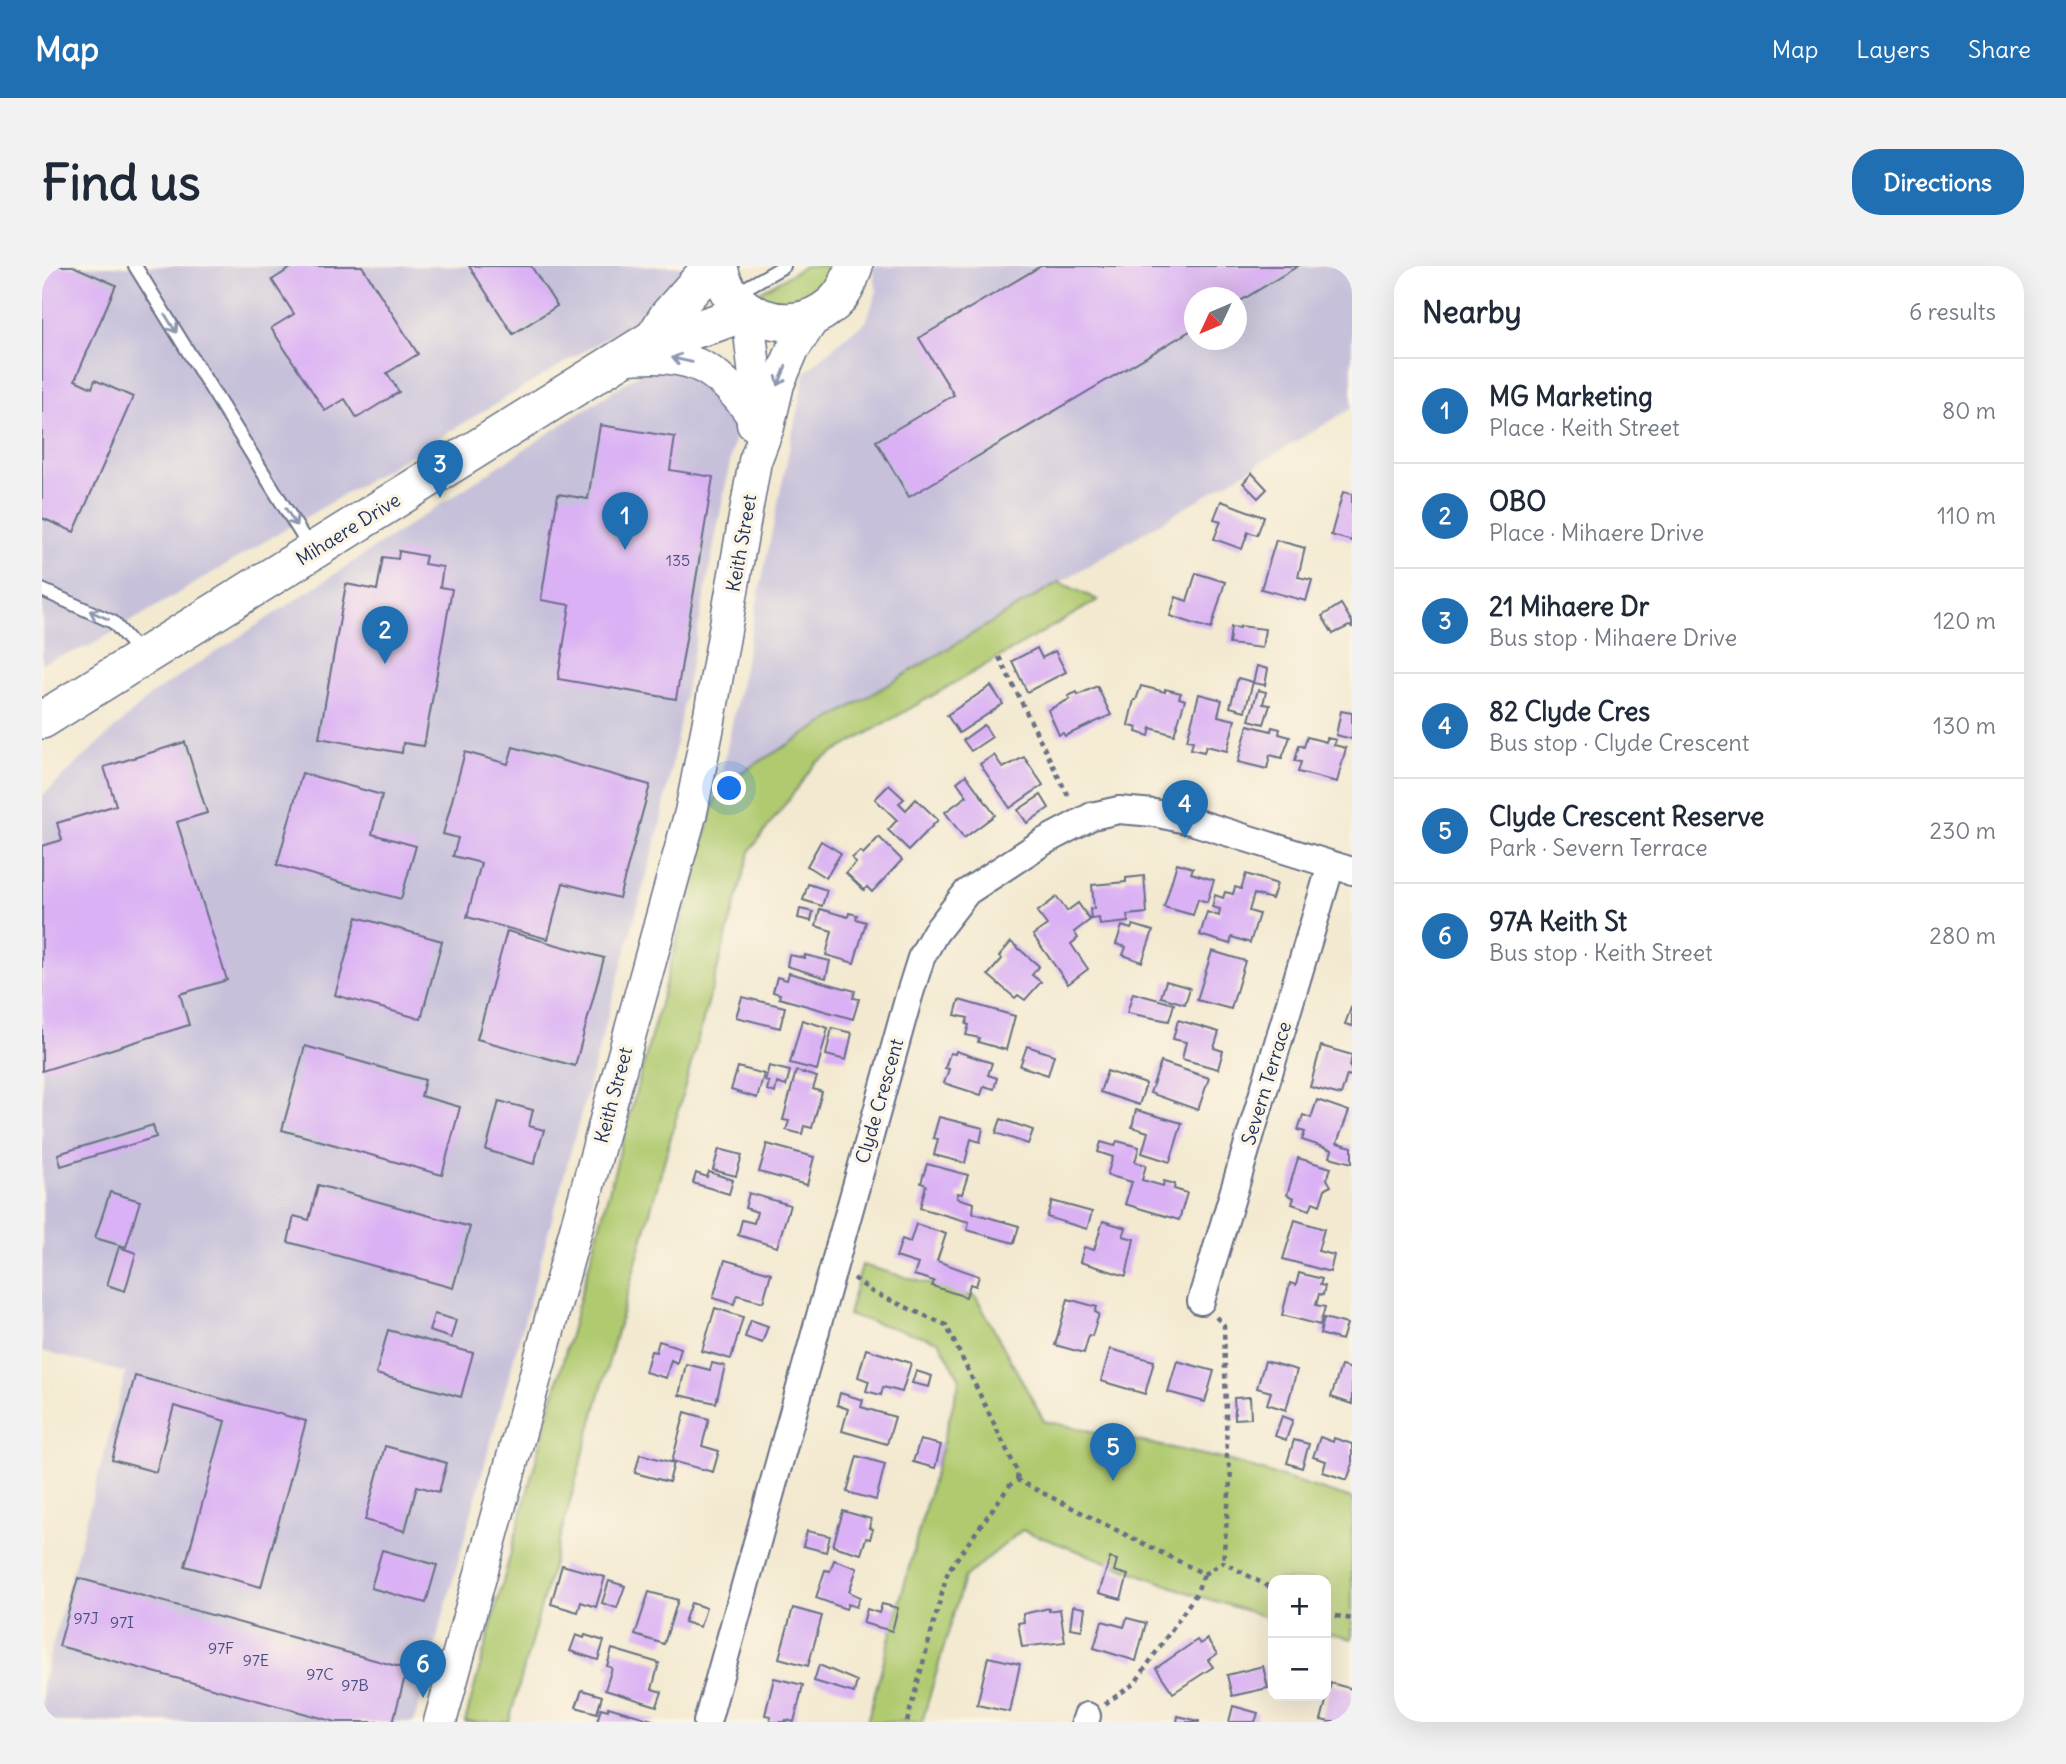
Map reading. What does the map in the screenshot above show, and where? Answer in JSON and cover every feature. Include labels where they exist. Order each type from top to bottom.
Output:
[{"type":"main road","points":[[729,284],[765,319],[799,321],[829,308],[841,296],[854,266]]},
{"type":"main road","name":"Mihaere Drive","points":[[42,720],[654,338],[730,319],[729,284],[709,272],[668,316],[654,338]]},
{"type":"street","name":"Keith Street","points":[[729,284],[748,332],[754,359],[755,391],[752,415],[755,461]]},
{"type":"street","name":"Keith Street","points":[[440,1722],[691,812],[755,461],[768,427],[778,384],[793,349],[815,316]]},
{"type":"street","points":[[619,359],[670,357],[697,364],[734,390],[752,415]]},
{"type":"street","name":"Clyde Crescent","points":[[706,1722],[921,958],[935,933],[967,892],[1000,868],[1079,822],[1119,810],[1154,813],[1191,821],[1342,868]]},
{"type":"street","name":"Severn Terrace","points":[[1201,1301],[1342,868]]},
{"type":"lane","points":[[135,266],[312,552]]},
{"type":"lane","points":[[729,284],[784,266]]},
{"type":"lane","points":[[42,590],[113,622],[144,657]]},
{"type":"path","points":[[999,657],[1079,822]]},
{"type":"path","points":[[832,1272],[858,1280],[872,1292],[946,1325],[1018,1473],[1017,1480],[1010,1485],[948,1571],[907,1722]]},
{"type":"path","points":[[1201,1301],[1224,1325],[1227,1460],[1231,1471],[1223,1563]]},
{"type":"path","points":[[1017,1480],[1204,1574]]},
{"type":"path","points":[[1086,1719],[1135,1683],[1196,1594],[1204,1574],[1223,1563]]},
{"type":"path","points":[[1223,1563],[1268,1586]]},
{"type":"path","points":[[1331,1615],[1352,1619]]},
{"type":"shaded area","points":[[42,266],[706,266],[685,291],[90,646],[42,663]]},
{"type":"shaded area","points":[[872,266],[1352,266],[1352,408],[719,786],[805,373],[847,335],[866,322],[877,291]]},
{"type":"shaded area","points":[[645,370],[692,372],[718,393],[736,431],[660,826],[414,1722],[42,1722],[42,1684],[126,1373],[42,1351],[42,796],[152,694]]},
{"type":"green space","points":[[805,266],[836,266],[824,289],[814,297],[803,302],[779,304],[755,295]]},
{"type":"green space","points":[[1059,582],[1098,600],[816,763],[750,851],[509,1722],[465,1722],[719,786]]},
{"type":"green space","points":[[862,1265],[976,1297],[1044,1421],[1227,1460],[1352,1499],[1352,1639],[1331,1634],[1331,1575],[1268,1575],[1268,1617],[1192,1594],[1022,1530],[964,1578],[922,1722],[867,1722],[960,1379],[939,1341],[848,1315]]},
{"type":"building","points":[[42,266],[73,266],[116,285],[75,380],[92,388],[95,380],[133,397],[74,532],[42,518]]},
{"type":"building","points":[[294,266],[362,266],[418,354],[387,373],[399,392],[357,418],[345,399],[325,411],[271,328],[294,314],[272,280]]},
{"type":"building","points":[[469,266],[531,266],[557,306],[513,334]]},
{"type":"building","points":[[1041,266],[1298,266],[1247,297],[1247,287],[1184,287],[1184,334],[909,497],[876,441],[954,395],[919,338]]},
{"type":"building","points":[[600,425],[675,437],[670,470],[713,477],[676,699],[558,679],[570,605],[541,600],[558,494],[588,499]]},
{"type":"building","points":[[1252,473],[1267,489],[1258,498],[1243,483]]},
{"type":"building","points":[[1343,492],[1352,494],[1352,541],[1331,535]]},
{"type":"building","points":[[1221,501],[1264,517],[1257,535],[1248,532],[1242,549],[1214,539],[1221,521],[1214,519]]},
{"type":"building","points":[[1276,540],[1305,548],[1298,577],[1312,580],[1306,601],[1261,589]]},
{"type":"building","points":[[399,551],[426,556],[424,564],[443,567],[440,587],[452,589],[424,746],[403,743],[402,753],[319,738],[346,584],[377,590],[383,557],[398,559]]},
{"type":"building","points":[[1196,573],[1225,582],[1211,629],[1170,616],[1176,597],[1187,601]]},
{"type":"building","points":[[1341,604],[1352,622],[1352,627],[1333,634],[1322,616]]},
{"type":"building","points":[[1231,627],[1265,629],[1262,648],[1229,644]]},
{"type":"building","points":[[1037,648],[1042,658],[1055,651],[1066,672],[1027,692],[1012,661]]},
{"type":"building","points":[[1257,666],[1268,669],[1265,685],[1253,683]]},
{"type":"building","points":[[1238,678],[1253,682],[1245,711],[1230,707]]},
{"type":"building","points":[[991,686],[1003,704],[959,733],[947,715]]},
{"type":"building","points":[[1097,686],[1111,715],[1065,736],[1063,733],[1059,735],[1048,710],[1070,699],[1068,696],[1077,692],[1078,695]]},
{"type":"building","points":[[1141,686],[1181,693],[1179,698],[1185,700],[1174,735],[1151,728],[1149,736],[1136,732],[1137,728],[1128,725],[1134,700]]},
{"type":"building","points":[[1258,690],[1266,692],[1263,704],[1270,705],[1264,724],[1249,720]]},
{"type":"building","points":[[1199,694],[1222,700],[1218,716],[1235,720],[1227,751],[1206,746],[1204,752],[1191,749],[1193,741],[1187,740]]},
{"type":"building","points":[[1341,711],[1352,713],[1352,739],[1336,735]]},
{"type":"building","points":[[984,725],[992,737],[971,751],[963,740]]},
{"type":"building","points":[[1248,725],[1271,731],[1272,727],[1280,729],[1279,734],[1290,737],[1282,758],[1270,755],[1267,769],[1238,762]]},
{"type":"building","points":[[1307,737],[1326,742],[1327,738],[1336,740],[1334,745],[1346,748],[1337,782],[1298,772],[1301,762],[1295,761],[1299,745],[1304,747]]},
{"type":"building","points":[[185,742],[207,813],[177,822],[227,980],[180,994],[189,1025],[42,1071],[42,846],[62,840],[57,823],[116,805],[104,767]]},
{"type":"building","points":[[513,747],[650,785],[619,898],[563,883],[548,939],[467,917],[481,863],[453,856],[458,838],[443,834],[465,752],[508,764]]},
{"type":"building","points":[[994,755],[1003,768],[1024,757],[1043,785],[1010,808],[980,764]]},
{"type":"building","points":[[302,773],[382,795],[372,834],[416,846],[401,899],[277,865]]},
{"type":"building","points":[[966,775],[995,815],[964,838],[945,812],[967,796],[957,782]]},
{"type":"building","points":[[889,785],[904,799],[899,803],[906,810],[916,799],[938,820],[909,850],[888,830],[897,820],[875,799]]},
{"type":"building","points":[[1041,795],[1049,808],[1027,823],[1018,810]]},
{"type":"building","points":[[879,837],[902,860],[872,892],[867,887],[864,890],[846,873],[856,863],[852,858],[860,851],[863,854]]},
{"type":"building","points":[[821,841],[841,853],[826,878],[807,866]]},
{"type":"building","points":[[1177,863],[1193,868],[1191,873],[1214,880],[1207,902],[1198,899],[1193,915],[1164,907]]},
{"type":"building","points":[[1246,874],[1277,884],[1272,899],[1254,894],[1249,911],[1259,914],[1250,943],[1232,937],[1230,944],[1200,935],[1207,912],[1219,916],[1220,909],[1212,907],[1215,895],[1223,898],[1225,892],[1233,894],[1235,887],[1241,889]]},
{"type":"building","points":[[1144,876],[1147,913],[1127,915],[1128,922],[1100,925],[1099,918],[1091,919],[1090,909],[1094,909],[1092,885],[1126,882],[1126,878]]},
{"type":"building","points":[[808,884],[827,890],[822,906],[803,900]]},
{"type":"building","points":[[1057,897],[1067,911],[1078,903],[1090,920],[1074,932],[1078,938],[1071,944],[1088,969],[1068,984],[1033,935],[1047,925],[1037,912]]},
{"type":"building","points":[[800,909],[813,912],[811,921],[798,918]]},
{"type":"building","points":[[820,909],[848,917],[849,913],[857,915],[856,919],[866,922],[854,963],[826,955],[832,931],[816,926]]},
{"type":"building","points":[[357,917],[442,941],[421,1019],[335,995]]},
{"type":"building","points":[[1133,925],[1153,931],[1142,962],[1123,955],[1126,947],[1116,944],[1122,926],[1131,929]]},
{"type":"building","points":[[507,931],[604,958],[575,1066],[477,1039]]},
{"type":"building","points":[[1011,942],[1039,966],[1032,975],[1041,982],[1025,1000],[1018,995],[1015,998],[988,975],[1002,959],[999,956]]},
{"type":"building","points":[[1212,951],[1245,961],[1231,1009],[1197,1000]]},
{"type":"building","points":[[789,955],[805,958],[805,955],[830,961],[826,978],[787,966]]},
{"type":"building","points":[[789,973],[855,991],[853,998],[859,999],[853,1019],[779,998],[780,994],[773,992],[777,977],[787,980]]},
{"type":"building","points":[[1166,981],[1190,988],[1185,1004],[1161,997]]},
{"type":"building","points":[[1133,993],[1174,1004],[1169,1021],[1127,1013]]},
{"type":"building","points":[[742,997],[785,1007],[780,1028],[736,1017]]},
{"type":"building","points":[[959,1000],[1015,1016],[1006,1050],[978,1042],[979,1038],[966,1035],[968,1018],[955,1015]]},
{"type":"building","points":[[1352,1005],[1352,1026],[1345,1024]]},
{"type":"building","points":[[802,1020],[828,1028],[817,1070],[790,1063]]},
{"type":"building","points":[[1178,1020],[1219,1032],[1214,1048],[1223,1051],[1218,1069],[1182,1059],[1186,1042],[1173,1039]]},
{"type":"building","points":[[832,1028],[852,1033],[846,1060],[826,1055]]},
{"type":"building","points":[[305,1046],[425,1080],[421,1096],[460,1107],[442,1175],[282,1130]]},
{"type":"building","points":[[1027,1046],[1054,1055],[1048,1075],[1020,1066]]},
{"type":"building","points":[[1321,1046],[1352,1055],[1351,1076],[1347,1075],[1341,1095],[1310,1087]]},
{"type":"building","points":[[956,1051],[992,1063],[988,1075],[997,1078],[994,1089],[984,1086],[981,1095],[944,1083],[949,1069],[945,1068],[950,1053],[955,1054]]},
{"type":"building","points":[[1161,1062],[1209,1078],[1198,1110],[1150,1093]]},
{"type":"building","points":[[769,1066],[790,1071],[786,1086],[777,1083],[775,1093],[767,1090],[769,1082],[765,1081]]},
{"type":"building","points":[[738,1067],[764,1074],[757,1098],[731,1090]]},
{"type":"building","points":[[796,1071],[817,1077],[813,1089],[822,1092],[812,1128],[804,1126],[802,1134],[786,1130],[789,1121],[783,1120]]},
{"type":"building","points":[[1107,1071],[1146,1084],[1139,1105],[1100,1092]]},
{"type":"building","points":[[1317,1100],[1349,1111],[1337,1143],[1352,1147],[1352,1163],[1330,1157],[1332,1150],[1302,1140],[1305,1132],[1298,1130],[1303,1115],[1311,1118]]},
{"type":"building","points":[[499,1101],[533,1110],[529,1126],[544,1130],[534,1164],[486,1150]]},
{"type":"building","points":[[1136,1110],[1182,1123],[1170,1162],[1142,1153],[1148,1132],[1132,1127]]},
{"type":"building","points":[[939,1117],[983,1128],[980,1142],[971,1139],[965,1163],[934,1155],[938,1139],[933,1138]]},
{"type":"building","points":[[1001,1119],[1033,1130],[1028,1144],[996,1133]]},
{"type":"building","points":[[153,1125],[156,1137],[61,1166],[58,1154]]},
{"type":"building","points":[[1117,1141],[1139,1147],[1135,1162],[1146,1165],[1142,1180],[1163,1186],[1164,1181],[1175,1184],[1174,1189],[1187,1193],[1179,1220],[1125,1204],[1132,1182],[1107,1175],[1113,1157],[1098,1152],[1101,1142],[1115,1146]]},
{"type":"building","points":[[767,1144],[814,1157],[807,1185],[759,1172]]},
{"type":"building","points":[[719,1149],[742,1155],[736,1176],[713,1170]]},
{"type":"building","points":[[1298,1158],[1331,1168],[1327,1179],[1331,1186],[1325,1189],[1320,1205],[1313,1202],[1310,1210],[1292,1204],[1294,1198],[1287,1195]]},
{"type":"building","points":[[927,1164],[968,1175],[962,1194],[958,1193],[957,1198],[974,1203],[973,1213],[1019,1226],[1014,1243],[967,1230],[969,1222],[920,1208],[926,1185],[921,1183]]},
{"type":"building","points":[[709,1172],[733,1180],[729,1194],[693,1183],[696,1173],[707,1177]]},
{"type":"building","points":[[318,1185],[470,1227],[453,1288],[288,1242],[294,1216],[309,1220]]},
{"type":"building","points":[[110,1192],[140,1201],[126,1247],[95,1238]]},
{"type":"building","points":[[749,1193],[790,1205],[777,1247],[738,1235],[742,1220],[754,1223],[757,1212],[745,1208]]},
{"type":"building","points":[[1052,1201],[1092,1212],[1087,1229],[1047,1217]]},
{"type":"building","points":[[1295,1220],[1324,1229],[1318,1251],[1334,1255],[1330,1272],[1283,1259]]},
{"type":"building","points":[[1103,1221],[1126,1228],[1123,1236],[1134,1239],[1126,1276],[1080,1262],[1084,1247],[1094,1250]]},
{"type":"building","points":[[916,1224],[946,1234],[937,1261],[979,1276],[976,1286],[970,1284],[966,1297],[932,1286],[934,1281],[914,1275],[918,1264],[896,1257],[902,1239],[910,1242]]},
{"type":"building","points":[[119,1247],[136,1253],[125,1291],[107,1285]]},
{"type":"building","points":[[725,1260],[771,1273],[763,1302],[737,1295],[734,1304],[713,1298]]},
{"type":"building","points":[[1299,1273],[1322,1279],[1320,1285],[1325,1286],[1316,1305],[1325,1307],[1320,1325],[1282,1315],[1290,1283],[1296,1285]]},
{"type":"building","points":[[1068,1299],[1097,1307],[1095,1312],[1099,1314],[1084,1353],[1055,1345]]},
{"type":"building","points":[[715,1308],[743,1317],[731,1359],[702,1351]]},
{"type":"building","points":[[434,1314],[456,1320],[451,1338],[429,1331]]},
{"type":"building","points":[[1324,1318],[1347,1324],[1342,1340],[1320,1334]]},
{"type":"building","points":[[751,1320],[768,1326],[762,1343],[745,1337]]},
{"type":"building","points":[[388,1330],[473,1353],[461,1397],[376,1374]]},
{"type":"building","points":[[659,1341],[681,1348],[677,1363],[671,1360],[666,1378],[645,1372],[651,1351],[656,1352]]},
{"type":"building","points":[[866,1349],[911,1363],[902,1392],[883,1387],[881,1395],[866,1391],[869,1381],[858,1377]]},
{"type":"building","points":[[1110,1349],[1154,1361],[1145,1394],[1101,1381]]},
{"type":"building","points":[[1177,1361],[1214,1371],[1205,1402],[1168,1392]]},
{"type":"building","points":[[1265,1361],[1297,1370],[1286,1410],[1267,1404],[1271,1392],[1257,1388]]},
{"type":"building","points":[[712,1363],[725,1366],[716,1403],[679,1395],[686,1364],[710,1370]]},
{"type":"building","points":[[1341,1366],[1352,1369],[1352,1404],[1331,1397]]},
{"type":"building","points":[[916,1371],[932,1376],[929,1387],[912,1383]]},
{"type":"building","points":[[135,1376],[306,1421],[261,1587],[185,1566],[225,1421],[174,1406],[156,1472],[112,1460]]},
{"type":"building","points":[[840,1393],[863,1400],[861,1407],[895,1417],[887,1444],[842,1431],[848,1409],[837,1405]]},
{"type":"building","points":[[1250,1397],[1251,1418],[1235,1419],[1234,1398]]},
{"type":"building","points":[[685,1412],[709,1419],[702,1446],[719,1451],[713,1472],[672,1461]]},
{"type":"building","points":[[1282,1416],[1293,1420],[1286,1440],[1275,1436]]},
{"type":"building","points":[[1320,1437],[1333,1442],[1334,1438],[1352,1444],[1352,1466],[1347,1480],[1323,1472],[1326,1461],[1313,1457]]},
{"type":"building","points":[[920,1440],[941,1445],[935,1468],[913,1462]]},
{"type":"building","points":[[1294,1440],[1309,1444],[1302,1468],[1287,1463]]},
{"type":"building","points":[[385,1446],[447,1463],[439,1492],[417,1486],[405,1531],[365,1520]]},
{"type":"building","points":[[640,1454],[674,1463],[669,1482],[635,1473]]},
{"type":"building","points":[[857,1456],[885,1464],[876,1500],[847,1492]]},
{"type":"building","points":[[843,1511],[871,1519],[869,1528],[873,1529],[870,1539],[866,1538],[861,1554],[833,1546]]},
{"type":"building","points":[[807,1531],[830,1536],[826,1552],[803,1546]]},
{"type":"building","points":[[382,1550],[437,1565],[426,1603],[371,1588]]},
{"type":"building","points":[[1110,1558],[1117,1560],[1114,1571],[1128,1575],[1121,1599],[1099,1593]]},
{"type":"building","points":[[834,1560],[857,1568],[849,1592],[860,1597],[856,1607],[848,1604],[846,1609],[816,1598],[825,1570],[830,1571]]},
{"type":"building","points":[[562,1565],[605,1577],[596,1607],[581,1602],[578,1612],[551,1604]]},
{"type":"building","points":[[78,1578],[407,1669],[393,1722],[336,1722],[59,1646]]},
{"type":"building","points":[[609,1581],[625,1586],[617,1608],[602,1603]]},
{"type":"building","points":[[649,1592],[678,1600],[664,1644],[635,1635]]},
{"type":"building","points":[[691,1603],[706,1608],[700,1627],[684,1622]]},
{"type":"building","points":[[882,1604],[898,1608],[892,1631],[863,1623],[867,1609],[879,1613]]},
{"type":"building","points":[[1073,1606],[1085,1608],[1082,1630],[1070,1628]]},
{"type":"building","points":[[793,1608],[822,1616],[808,1666],[779,1658]]},
{"type":"building","points":[[1049,1608],[1049,1611],[1060,1609],[1065,1642],[1022,1647],[1018,1623],[1024,1622],[1023,1614]]},
{"type":"building","points":[[1127,1618],[1146,1623],[1136,1661],[1094,1648],[1102,1621],[1124,1627]]},
{"type":"building","points":[[576,1635],[604,1641],[598,1660],[570,1651]]},
{"type":"building","points":[[1207,1639],[1217,1654],[1208,1660],[1213,1667],[1173,1693],[1156,1668],[1197,1640],[1200,1644]]},
{"type":"building","points":[[612,1649],[659,1663],[652,1689],[662,1692],[657,1706],[605,1690],[612,1668],[607,1666]]},
{"type":"building","points":[[988,1657],[1020,1664],[1010,1712],[977,1705]]},
{"type":"building","points":[[819,1665],[857,1681],[854,1693],[814,1681]]},
{"type":"building","points":[[1263,1666],[1268,1688],[1232,1696],[1227,1675]]},
{"type":"building","points":[[774,1678],[803,1685],[794,1722],[770,1722],[771,1716],[765,1715]]},
{"type":"building","points":[[1331,1683],[1352,1689],[1352,1722],[1321,1720],[1326,1701],[1331,1701]]},
{"type":"building","points":[[582,1690],[602,1696],[597,1713],[576,1707]]},
{"type":"building","points":[[1233,1706],[1258,1713],[1255,1722],[1229,1722]]},
{"type":"building","points":[[608,1707],[656,1722],[597,1722],[601,1708],[608,1710]]},
{"type":"building","points":[[1178,1716],[1199,1721],[1199,1722],[1177,1722]]},
{"type":"place","name":"21 Mihaere Dr","points":[[440,498]]},
{"type":"place","name":"MG Marketing","points":[[625,550]]},
{"type":"place","name":"OBO","points":[[385,664]]},
{"type":"place","name":"82 Clyde Cres","points":[[1185,838]]},
{"type":"place","name":"Clyde Crescent Reserve","points":[[1113,1481]]},
{"type":"place","name":"97A Keith St","points":[[423,1698]]}]
